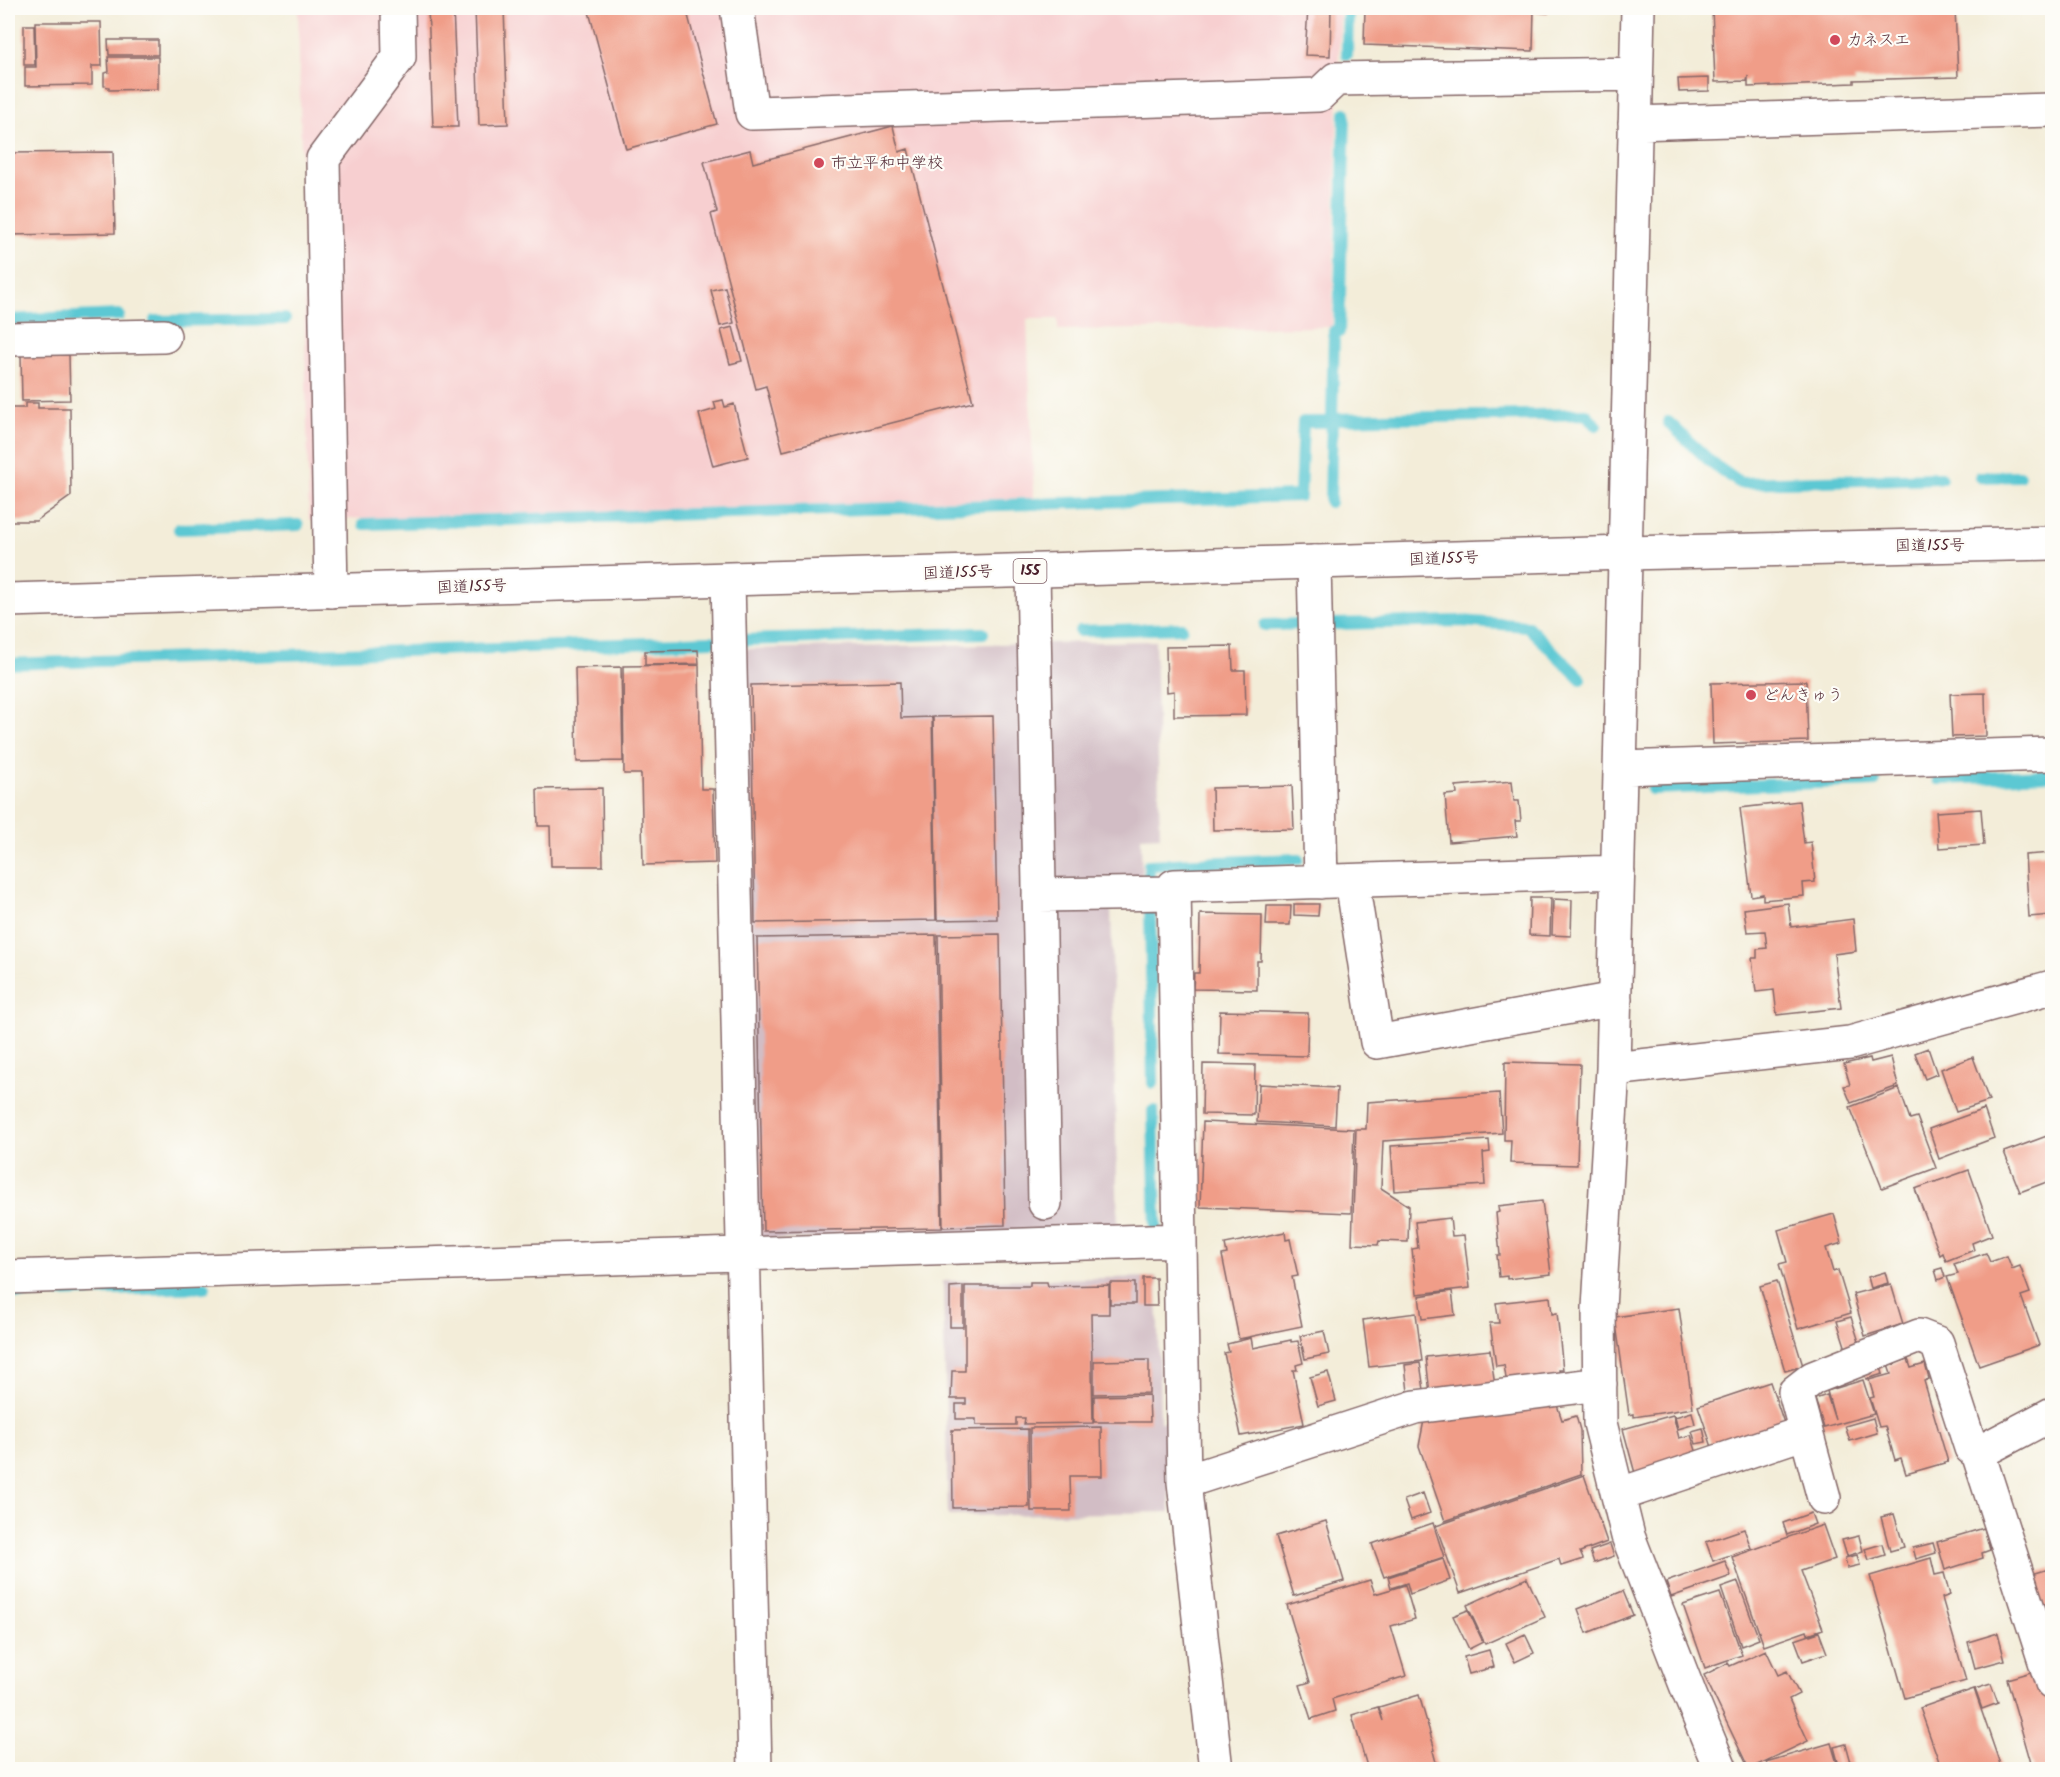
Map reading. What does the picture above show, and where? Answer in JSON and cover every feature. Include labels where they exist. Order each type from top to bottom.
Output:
[{"type":"main road","points":[[331,591],[323,159],[399,57],[398,8]]},
{"type":"main road","points":[[737,8],[752,113],[1319,95],[1336,79],[1636,74]]},
{"type":"main road","points":[[1638,8],[1613,1069],[1599,1308],[1600,1423],[1628,1536],[1721,1770]]},
{"type":"main road","points":[[1635,123],[2052,110]]},
{"type":"main road","points":[[8,339],[164,336]]},
{"type":"main road","name":"国道155号","points":[[8,600],[1626,553],[2052,543]]},
{"type":"main road","points":[[1314,562],[1336,881],[1377,1042],[1615,999]]},
{"type":"main road","points":[[1033,571],[1045,1203]]},
{"type":"main road","points":[[728,580],[755,1770]]},
{"type":"main road","points":[[1621,768],[2052,754]]},
{"type":"main road","points":[[1216,1770],[1184,1482],[1174,886],[1618,872]]},
{"type":"main road","points":[[1039,895],[1174,892]]},
{"type":"main road","points":[[1613,1069],[1850,1043],[2052,987]]},
{"type":"main road","points":[[8,1277],[1180,1240]]},
{"type":"main road","points":[[1824,1498],[1795,1392],[1813,1378],[1919,1336],[1937,1343],[1971,1448],[1978,1453],[2052,1683]]},
{"type":"main road","points":[[1184,1482],[1415,1407],[1600,1384]]},
{"type":"main road","points":[[1978,1453],[2052,1414]]},
{"type":"main road","points":[[1618,1495],[1806,1432]]},
{"type":"shaded area","name":"市立平和中学校","points":[[298,8],[1340,8],[1332,327],[1058,330],[1058,319],[1027,319],[1034,498],[309,520]]},
{"type":"shaded area","points":[[1155,641],[1160,836],[1141,837],[1142,906],[1111,906],[1118,1232],[761,1240],[754,1228],[742,649]]},
{"type":"shaded area","points":[[1157,1277],[1160,1422],[1168,1422],[1170,1512],[948,1516],[943,1281]]},
{"type":"building","points":[[428,8],[453,8],[458,127],[433,127]]},
{"type":"building","points":[[475,8],[504,8],[508,124],[479,125]]},
{"type":"building","points":[[588,8],[686,8],[717,124],[626,149]]},
{"type":"building","points":[[1308,8],[1331,8],[1330,56],[1305,55]]},
{"type":"building","points":[[1365,8],[1534,8],[1533,51],[1364,45]]},
{"type":"building","points":[[1536,8],[1549,8],[1548,13],[1536,12]]},
{"type":"building","name":"カネスエ","points":[[1712,8],[1955,8],[1958,77],[1854,80],[1854,83],[1748,87],[1748,76],[1747,81],[1715,82]]},
{"type":"building","points":[[35,22],[101,22],[102,66],[92,66],[92,85],[25,86],[25,67],[36,67]]},
{"type":"building","points":[[24,25],[34,25],[35,65],[24,65]]},
{"type":"building","points":[[108,40],[158,40],[158,55],[109,55]]},
{"type":"building","points":[[108,57],[158,57],[158,89],[109,90],[109,87],[104,86],[104,73],[109,72]]},
{"type":"building","points":[[1709,78],[1709,91],[1679,92],[1678,79]]},
{"type":"building","points":[[893,126],[899,152],[908,149],[973,402],[783,451],[766,386],[756,389],[711,214],[717,212],[704,162],[750,150],[753,163]]},
{"type":"building","points":[[113,152],[115,233],[8,235],[8,153]]},
{"type":"building","points":[[725,287],[734,323],[720,326],[711,290]]},
{"type":"building","points":[[733,327],[742,361],[730,364],[721,330]]},
{"type":"building","points":[[21,355],[69,355],[70,400],[22,401]]},
{"type":"building","points":[[723,400],[725,407],[734,404],[748,457],[713,466],[699,414],[716,409],[714,402]]},
{"type":"building","points":[[25,403],[38,403],[38,408],[70,408],[71,496],[36,521],[8,521],[8,408],[25,408]]},
{"type":"building","points":[[1232,646],[1233,670],[1245,670],[1246,715],[1174,716],[1174,691],[1167,692],[1166,647]]},
{"type":"building","points":[[698,650],[699,664],[645,665],[645,651]]},
{"type":"building","points":[[699,665],[701,789],[713,789],[715,863],[643,865],[641,774],[624,774],[623,666]]},
{"type":"building","points":[[621,667],[623,761],[577,762],[575,668]]},
{"type":"building","points":[[1806,681],[1808,741],[1713,744],[1711,683]]},
{"type":"building","points":[[900,682],[901,718],[932,717],[936,920],[755,923],[751,685]]},
{"type":"building","points":[[1985,693],[1986,736],[1952,737],[1950,694]]},
{"type":"building","points":[[993,716],[997,919],[937,920],[933,717]]},
{"type":"building","points":[[1512,781],[1514,801],[1519,801],[1521,821],[1515,821],[1517,836],[1449,842],[1445,795],[1457,794],[1456,786]]},
{"type":"building","points":[[1292,786],[1294,829],[1213,830],[1212,788]]},
{"type":"building","points":[[602,788],[603,866],[551,866],[550,826],[538,826],[537,789]]},
{"type":"building","points":[[1799,801],[1804,843],[1811,842],[1815,882],[1803,883],[1804,896],[1763,900],[1763,894],[1751,896],[1740,808]]},
{"type":"building","points":[[1981,809],[1984,845],[1939,848],[1936,812]]},
{"type":"building","points":[[2052,853],[2052,915],[2029,917],[2025,855]]},
{"type":"building","points":[[1530,898],[1551,898],[1550,936],[1529,935]]},
{"type":"building","points":[[1553,899],[1572,900],[1571,936],[1552,935]]},
{"type":"building","points":[[1788,903],[1791,927],[1853,919],[1856,951],[1834,954],[1841,1008],[1777,1015],[1774,990],[1756,992],[1752,958],[1757,958],[1757,949],[1767,948],[1765,931],[1747,932],[1744,909]]},
{"type":"building","points":[[1294,904],[1319,904],[1318,916],[1294,915]]},
{"type":"building","points":[[1267,906],[1291,906],[1290,925],[1266,925]]},
{"type":"building","points":[[1200,914],[1262,915],[1261,961],[1257,961],[1257,990],[1193,989],[1194,973],[1199,973]]},
{"type":"building","points":[[1000,934],[1005,1225],[943,1227],[938,935]]},
{"type":"building","points":[[936,935],[942,1228],[763,1231],[757,938]]},
{"type":"building","points":[[1220,1011],[1308,1013],[1307,1056],[1219,1054]]},
{"type":"building","points":[[1928,1048],[1937,1074],[1925,1079],[1915,1053]]},
{"type":"building","points":[[1891,1057],[1898,1086],[1851,1103],[1844,1086],[1850,1085],[1844,1064],[1870,1058],[1871,1062]]},
{"type":"building","points":[[1973,1057],[1989,1101],[1956,1112],[1941,1069]]},
{"type":"building","points":[[1505,1062],[1580,1064],[1577,1165],[1510,1163],[1511,1140],[1504,1140]]},
{"type":"building","points":[[1203,1064],[1255,1065],[1254,1115],[1202,1114]]},
{"type":"building","points":[[1259,1084],[1337,1088],[1335,1126],[1257,1122]]},
{"type":"building","points":[[1899,1088],[1910,1119],[1917,1117],[1936,1168],[1882,1188],[1850,1107]]},
{"type":"building","points":[[1499,1093],[1502,1133],[1383,1141],[1381,1188],[1409,1206],[1408,1242],[1379,1241],[1378,1245],[1352,1244],[1356,1129],[1366,1129],[1367,1102]]},
{"type":"building","points":[[1984,1109],[1994,1138],[1939,1159],[1929,1129]]},
{"type":"building","points":[[1203,1122],[1354,1129],[1351,1213],[1200,1207]]},
{"type":"building","points":[[2052,1134],[2052,1180],[2020,1192],[2004,1152]]},
{"type":"building","points":[[1489,1140],[1490,1152],[1483,1153],[1485,1185],[1394,1191],[1391,1146]]},
{"type":"building","points":[[1969,1170],[1992,1235],[1972,1243],[1974,1250],[1946,1261],[1943,1253],[1940,1255],[1915,1189]]},
{"type":"building","points":[[1542,1201],[1551,1274],[1507,1279],[1507,1276],[1499,1277],[1497,1255],[1500,1255],[1496,1213],[1499,1212],[1498,1206]]},
{"type":"building","points":[[1834,1214],[1842,1243],[1826,1248],[1833,1272],[1838,1270],[1851,1313],[1798,1329],[1779,1264],[1787,1262],[1778,1230]]},
{"type":"building","points":[[1450,1218],[1452,1236],[1464,1235],[1470,1288],[1417,1294],[1412,1249],[1418,1248],[1415,1222]]},
{"type":"building","points":[[1285,1232],[1286,1240],[1290,1239],[1298,1276],[1292,1277],[1302,1326],[1239,1339],[1222,1255],[1227,1254],[1225,1244]]},
{"type":"building","points":[[1986,1253],[1990,1262],[2007,1256],[2012,1269],[2020,1266],[2030,1293],[2021,1296],[2039,1345],[1979,1366],[1947,1277],[1958,1274],[1954,1264]]},
{"type":"building","points":[[1942,1268],[1945,1277],[1938,1280],[1935,1270]]},
{"type":"building","points":[[1885,1272],[1888,1283],[1871,1288],[1868,1277]]},
{"type":"building","points":[[1143,1278],[1156,1278],[1157,1306],[1143,1306]]},
{"type":"building","points":[[1777,1281],[1803,1366],[1785,1371],[1760,1286]]},
{"type":"building","points":[[1030,1282],[1047,1282],[1048,1286],[1109,1285],[1109,1314],[1091,1314],[1093,1423],[1024,1424],[1025,1418],[1016,1418],[1016,1425],[976,1425],[976,1419],[956,1419],[956,1404],[966,1404],[966,1399],[951,1399],[952,1371],[965,1371],[965,1286],[1030,1286]]},
{"type":"building","points":[[1110,1283],[1135,1283],[1135,1304],[1110,1304]]},
{"type":"building","points":[[1891,1284],[1903,1324],[1865,1336],[1853,1294]]},
{"type":"building","points":[[963,1286],[963,1327],[950,1327],[950,1287]]},
{"type":"building","points":[[1452,1291],[1455,1315],[1422,1319],[1419,1296]]},
{"type":"building","points":[[1550,1297],[1552,1314],[1557,1313],[1563,1370],[1559,1370],[1560,1378],[1507,1385],[1504,1365],[1496,1366],[1490,1323],[1499,1323],[1496,1303]]},
{"type":"building","points":[[1679,1308],[1693,1408],[1634,1417],[1634,1414],[1629,1415],[1615,1317]]},
{"type":"building","points":[[1416,1313],[1422,1361],[1369,1367],[1363,1320]]},
{"type":"building","points":[[1851,1317],[1860,1345],[1846,1349],[1837,1321]]},
{"type":"building","points":[[1324,1331],[1329,1354],[1305,1359],[1300,1336]]},
{"type":"building","points":[[1251,1338],[1253,1348],[1291,1340],[1291,1342],[1298,1341],[1303,1363],[1296,1365],[1297,1370],[1293,1370],[1304,1424],[1241,1436],[1224,1353],[1229,1352],[1227,1344]]},
{"type":"building","points":[[1490,1350],[1495,1386],[1430,1394],[1426,1357]]},
{"type":"building","points":[[1908,1359],[1911,1368],[1925,1364],[1929,1379],[1924,1381],[1948,1462],[1906,1474],[1901,1458],[1895,1460],[1885,1426],[1879,1427],[1870,1398],[1874,1397],[1869,1380],[1891,1374],[1888,1365]]},
{"type":"building","points":[[1149,1360],[1149,1393],[1094,1394],[1094,1361]]},
{"type":"building","points":[[1420,1363],[1424,1390],[1408,1392],[1405,1365]]},
{"type":"building","points":[[1880,1364],[1883,1374],[1866,1379],[1863,1369]]},
{"type":"building","points":[[1328,1372],[1336,1401],[1318,1406],[1310,1377]]},
{"type":"building","points":[[1863,1380],[1874,1414],[1824,1428],[1815,1399],[1827,1395],[1835,1420],[1827,1391]]},
{"type":"building","points":[[1770,1382],[1785,1426],[1713,1450],[1698,1406]]},
{"type":"building","points":[[1149,1395],[1150,1422],[1094,1422],[1094,1396]]},
{"type":"building","points":[[1555,1399],[1562,1420],[1576,1416],[1580,1430],[1581,1474],[1445,1521],[1419,1446],[1425,1415]]},
{"type":"building","points":[[1692,1412],[1695,1424],[1678,1429],[1675,1417]]},
{"type":"building","points":[[1673,1415],[1679,1438],[1691,1435],[1699,1460],[1636,1477],[1623,1429]]},
{"type":"building","points":[[1873,1418],[1877,1433],[1850,1441],[1845,1426]]},
{"type":"building","points":[[1101,1427],[1102,1476],[1070,1476],[1071,1511],[1031,1511],[1030,1428]]},
{"type":"building","points":[[1703,1428],[1706,1442],[1696,1444],[1692,1431]]},
{"type":"building","points":[[1028,1429],[1029,1507],[953,1508],[952,1430]]},
{"type":"building","points":[[1584,1475],[1607,1542],[1580,1552],[1583,1559],[1561,1566],[1559,1559],[1460,1593],[1436,1526]]},
{"type":"building","points":[[1423,1493],[1430,1513],[1411,1520],[1404,1500]]},
{"type":"building","points":[[1811,1513],[1815,1524],[1787,1535],[1783,1523]]},
{"type":"building","points":[[1894,1514],[1904,1547],[1890,1551],[1881,1517]]},
{"type":"building","points":[[1326,1521],[1344,1581],[1294,1596],[1276,1536]]},
{"type":"building","points":[[1433,1523],[1444,1557],[1384,1577],[1372,1544]]},
{"type":"building","points":[[1823,1525],[1835,1559],[1801,1571],[1823,1629],[1808,1634],[1807,1631],[1764,1646],[1732,1557]]},
{"type":"building","points":[[1984,1528],[1990,1550],[1982,1553],[1983,1558],[1945,1570],[1937,1542]]},
{"type":"building","points":[[1744,1529],[1751,1548],[1713,1561],[1706,1542]]},
{"type":"building","points":[[1859,1536],[1863,1551],[1847,1556],[1842,1540]]},
{"type":"building","points":[[1933,1543],[1936,1553],[1916,1559],[1913,1548]]},
{"type":"building","points":[[1610,1544],[1614,1556],[1594,1563],[1590,1551]]},
{"type":"building","points":[[1882,1544],[1885,1555],[1869,1560],[1865,1549]]},
{"type":"building","points":[[1857,1555],[1860,1565],[1847,1568],[1845,1558]]},
{"type":"building","points":[[1931,1558],[1935,1575],[1944,1573],[1950,1595],[1942,1598],[1966,1681],[1905,1698],[1870,1576]]},
{"type":"building","points":[[1443,1559],[1450,1580],[1410,1594],[1407,1583],[1391,1588],[1388,1577]]},
{"type":"building","points":[[1725,1561],[1731,1576],[1671,1597],[1666,1582]]},
{"type":"building","points":[[2052,1568],[2052,1614],[2041,1617],[2029,1575]]},
{"type":"building","points":[[1527,1578],[1545,1617],[1485,1644],[1467,1605]]},
{"type":"building","points":[[1370,1580],[1375,1594],[1405,1585],[1415,1619],[1391,1626],[1406,1676],[1332,1699],[1335,1711],[1311,1719],[1300,1685],[1310,1682],[1287,1605]]},
{"type":"building","points":[[1738,1582],[1759,1639],[1741,1646],[1721,1588]]},
{"type":"building","points":[[1623,1591],[1633,1615],[1587,1633],[1578,1609]]},
{"type":"building","points":[[1720,1593],[1742,1655],[1705,1668],[1683,1605]]},
{"type":"building","points":[[1468,1610],[1483,1642],[1469,1649],[1453,1616]]},
{"type":"building","points":[[1819,1632],[1827,1653],[1803,1661],[1795,1640]]},
{"type":"building","points":[[1998,1633],[2005,1660],[1975,1668],[1968,1642]]},
{"type":"building","points":[[1525,1634],[1534,1653],[1515,1662],[1506,1643]]},
{"type":"building","points":[[1489,1650],[1494,1667],[1469,1674],[1464,1657]]},
{"type":"building","points":[[1766,1650],[1778,1675],[1787,1671],[1799,1694],[1789,1699],[1808,1741],[1749,1769],[1704,1675],[1728,1663],[1730,1666]]},
{"type":"building","points":[[2034,1671],[2045,1686],[2052,1710],[2052,1770],[2033,1770],[2007,1679]]},
{"type":"building","points":[[1991,1684],[1998,1703],[1982,1709],[1975,1689]]},
{"type":"building","points":[[1974,1689],[2002,1770],[1942,1770],[1920,1708]]},
{"type":"building","points":[[1419,1695],[1435,1750],[1433,1751],[1438,1770],[1368,1770],[1352,1715],[1378,1707],[1383,1721],[1379,1707]]},
{"type":"building","points":[[1831,1743],[1839,1770],[1769,1770],[1766,1762]]},
{"type":"building","points":[[1846,1744],[1852,1766],[1840,1769],[1834,1747]]},
{"type":"waterway","points":[[1347,54],[1348,8]]},
{"type":"waterway","points":[[1330,502],[1334,331],[1339,332],[1345,113]]},
{"type":"waterway","points":[[8,320],[119,315]]},
{"type":"waterway","points":[[155,321],[285,319]]},
{"type":"waterway","points":[[1332,419],[1586,414],[1596,425]]},
{"type":"waterway","points":[[364,524],[1300,496],[1303,422],[1332,422]]},
{"type":"waterway","points":[[1668,422],[1713,464],[1740,483],[1941,478]]},
{"type":"waterway","points":[[1980,477],[2019,476]]},
{"type":"waterway","points":[[179,529],[298,525]]},
{"type":"waterway","points":[[1333,624],[1461,621],[1527,626],[1581,679]]},
{"type":"waterway","points":[[1265,625],[1306,624]]},
{"type":"waterway","points":[[1080,631],[1182,628]]},
{"type":"waterway","points":[[743,640],[983,633]]},
{"type":"waterway","points":[[8,664],[712,641]]},
{"type":"waterway","points":[[1938,779],[2052,775]]},
{"type":"waterway","points":[[1652,789],[1875,781]]},
{"type":"waterway","points":[[1149,878],[1149,865],[1298,859]]},
{"type":"waterway","points":[[1150,906],[1153,1083]]},
{"type":"waterway","points":[[1153,1111],[1156,1227]]},
{"type":"waterway","points":[[14,1293],[205,1287]]},
{"type":"place","name":"カネスエ","points":[[1835,40]]},
{"type":"place","name":"市立平和中学校","points":[[819,163]]},
{"type":"place","name":"どんきゅう","points":[[1751,695]]}]
